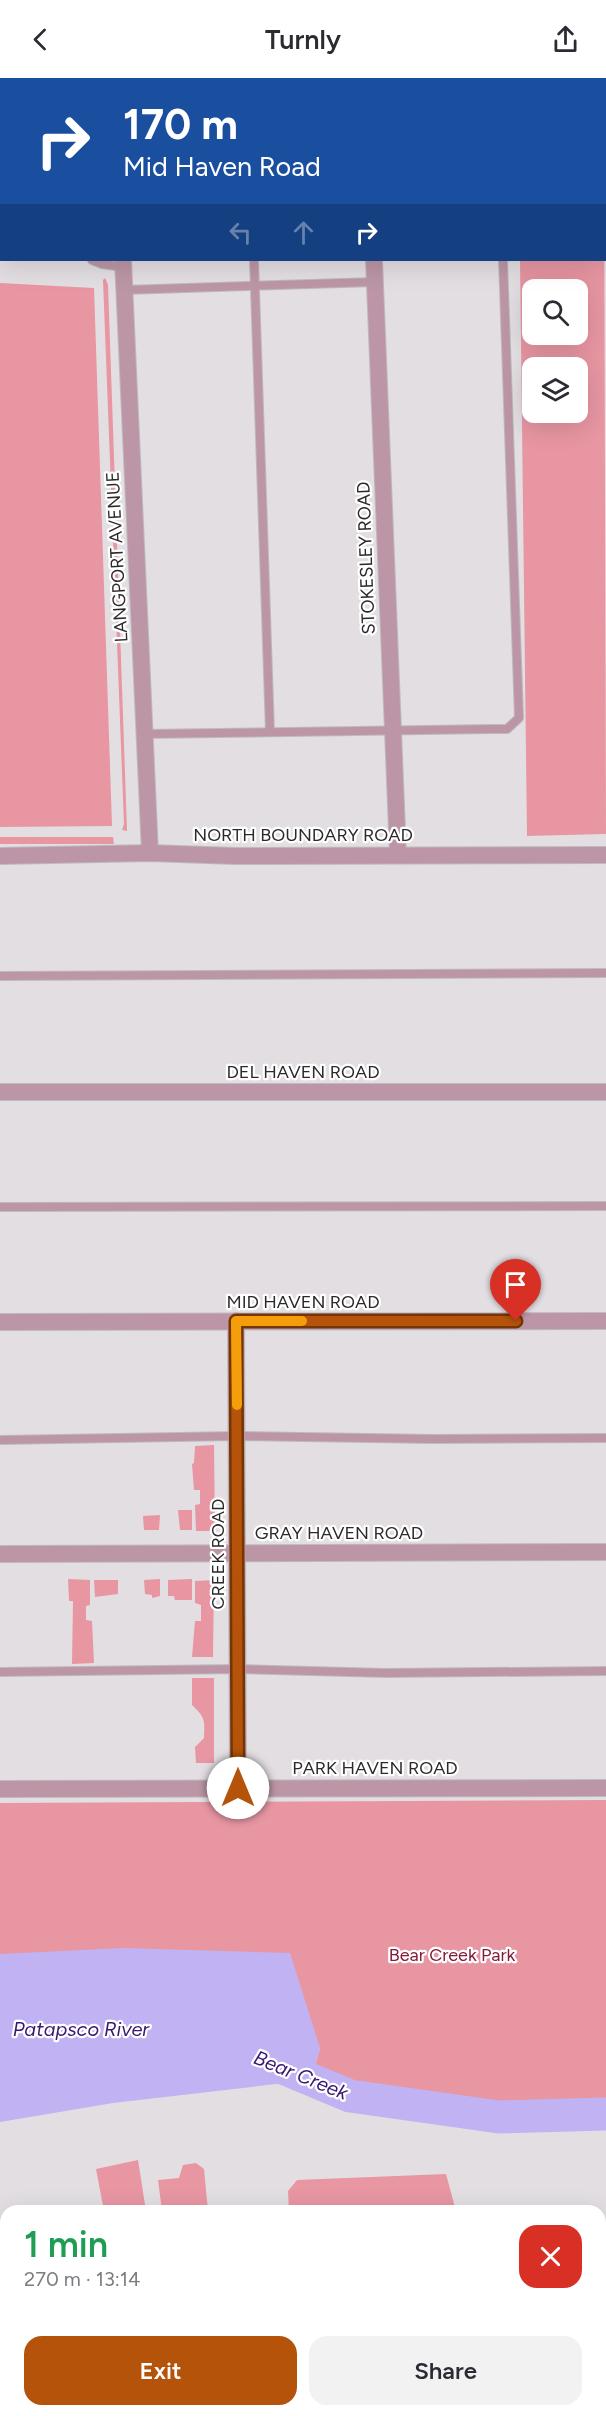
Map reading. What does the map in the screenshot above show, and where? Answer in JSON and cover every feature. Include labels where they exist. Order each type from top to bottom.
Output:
[{"type":"street","name":"STOKESLEY ROAD","points":[[374,261],[398,855]]},
{"type":"street","name":"LANGPORT AVENUE","points":[[123,263],[150,853]]},
{"type":"street","name":"NORTH BOUNDARY ROAD","points":[[0,855],[150,853],[235,856],[606,855]]},
{"type":"street","name":"DEL HAVEN ROAD","points":[[0,1092],[606,1092]]},
{"type":"street","name":"CREEK ROAD","points":[[236,1321],[238,1788]]},
{"type":"street","name":"MID HAVEN ROAD","points":[[0,1322],[606,1321]]},
{"type":"street","name":"GRAY HAVEN ROAD","points":[[0,1554],[606,1552]]},
{"type":"street","name":"PARK HAVEN ROAD","points":[[0,1789],[606,1788]]},
{"type":"lane","points":[[94,261],[102,264],[123,263]]},
{"type":"lane","points":[[254,261],[270,732]]},
{"type":"lane","points":[[144,734],[507,729],[519,718],[503,261]]},
{"type":"lane","points":[[124,290],[375,282]]},
{"type":"lane","points":[[0,976],[606,974]]},
{"type":"lane","points":[[0,1207],[606,1206]]},
{"type":"lane","points":[[0,1440],[237,1436],[434,1439],[606,1438]]},
{"type":"lane","points":[[0,1672],[238,1669],[386,1673],[606,1671]]},
{"type":"green space","points":[[520,261],[604,261],[606,834],[527,836]]},
{"type":"green space","points":[[105,278],[108,285],[127,831],[122,830],[124,824],[103,280]]},
{"type":"green space","points":[[0,283],[94,288],[112,826],[0,827]]},
{"type":"green space","points":[[0,837],[113,837],[114,844],[0,844]]},
{"type":"green space","points":[[214,1445],[215,1531],[196,1531],[195,1505],[200,1504],[200,1490],[194,1490],[192,1464],[194,1463],[195,1446]]},
{"type":"green space","points":[[178,1510],[192,1510],[192,1530],[180,1530]]},
{"type":"green space","points":[[160,1515],[159,1530],[144,1530],[143,1516]]},
{"type":"green space","points":[[68,1579],[90,1580],[90,1605],[86,1606],[86,1620],[92,1621],[94,1663],[72,1664],[73,1601],[69,1601]]},
{"type":"green space","points":[[160,1579],[160,1596],[152,1598],[152,1595],[145,1594],[144,1580]]},
{"type":"green space","points":[[192,1579],[192,1600],[175,1600],[174,1596],[168,1596],[168,1580]]},
{"type":"green space","points":[[94,1580],[118,1580],[118,1594],[95,1597]]},
{"type":"green space","points":[[214,1580],[213,1657],[192,1657],[195,1621],[201,1621],[201,1605],[195,1603],[195,1581]]},
{"type":"green space","points":[[192,1678],[214,1678],[214,1763],[196,1763],[195,1747],[204,1738],[204,1727],[202,1716],[192,1705]]},
{"type":"green space","name":"Bear Creek Park","points":[[606,1800],[606,2114],[499,2117],[350,2096],[311,2080],[320,2048],[0,1973],[0,1803]]},
{"type":"green space","points":[[138,2160],[145,2205],[103,2205],[96,2169]]},
{"type":"green space","points":[[196,2163],[204,2169],[207,2205],[161,2205],[158,2180],[179,2178],[183,2165]]},
{"type":"green space","points":[[446,2174],[454,2205],[289,2205],[288,2191],[297,2180]]},
{"type":"water","name":"Patapsco River","points":[[123,1948],[290,1953],[320,2048],[311,2080],[113,2103],[0,2122],[0,1954]]},
{"type":"waterway","name":"Bear Creek","points":[[271,2063],[350,2096],[499,2117],[606,2114]]},
{"type":"slow traffic","points":[[237,1405],[236,1321],[302,1321]]},
{"type":"route","points":[[238,1788],[236,1321],[516,1321]]}]
